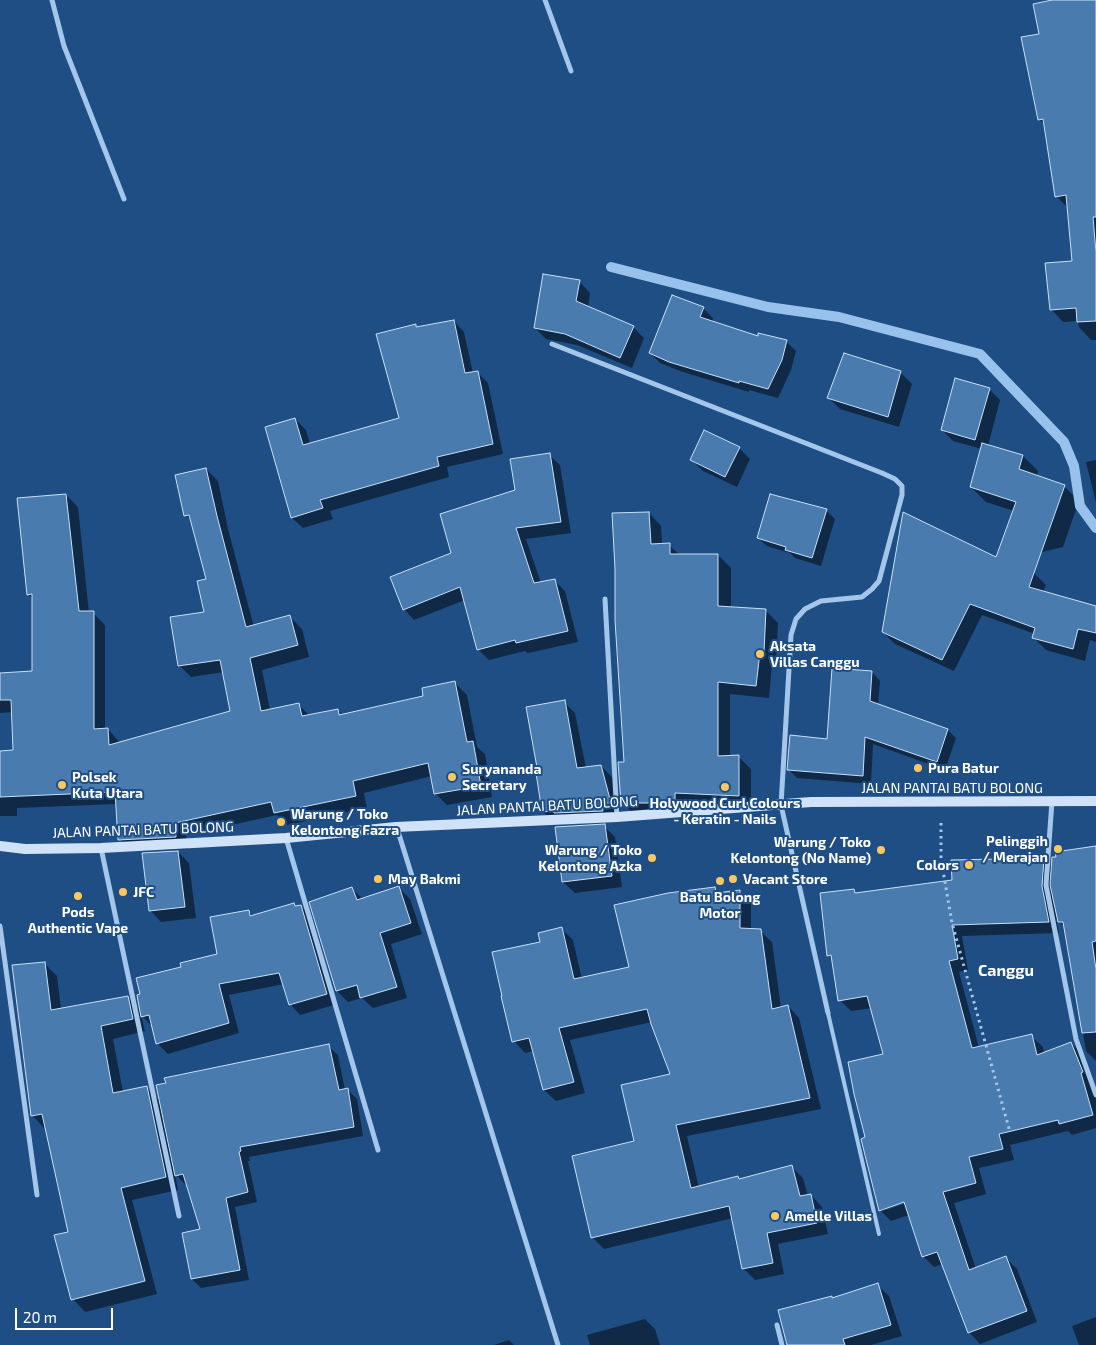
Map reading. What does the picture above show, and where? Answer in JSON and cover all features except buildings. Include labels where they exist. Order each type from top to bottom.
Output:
[{"type":"street","points":[[52,0],[64,46],[124,199]]},
{"type":"street","points":[[545,0],[571,71]]},
{"type":"street","points":[[552,344],[882,473],[894,479],[902,486],[902,495],[879,581],[862,597],[822,601],[805,610],[796,619],[791,635],[781,805],[828,1013]]},
{"type":"street","points":[[605,599],[617,817]]},
{"type":"street","points":[[1052,801],[1046,885],[1076,1039],[1096,1095]]},
{"type":"street","name":"JALAN PANTAI BATU BOLONG","points":[[0,846],[25,849],[101,848],[286,838],[396,827],[617,817],[811,802],[1096,801]]},
{"type":"street","points":[[396,827],[558,1345]]},
{"type":"street","points":[[286,838],[378,1150]]},
{"type":"street","points":[[101,848],[179,1216]]},
{"type":"street","points":[[0,926],[37,1195]]},
{"type":"street","points":[[777,1325],[782,1345]]},
{"type":"lane","points":[[828,1013],[879,1234]]},
{"type":"path","points":[[941,802],[941,859],[952,923],[1010,1132]]},
{"type":"waterway","points":[[611,267],[768,307],[839,317],[980,354],[1064,442],[1074,466],[1080,506],[1096,528]]},
{"type":"place","name":"Aksata Villas Canggu","points":[[760,654]]},
{"type":"place","name":"Pura Batur","points":[[918,768]]},
{"type":"place","name":"Suryananda Secretary","points":[[452,777]]},
{"type":"place","name":"Polsek Kuta Utara","points":[[62,785]]},
{"type":"place","name":"Holywood Curl Colours - Keratin - Nails","points":[[725,787]]},
{"type":"place","name":"Warung / Toko Kelontong Fazra","points":[[281,822]]},
{"type":"place","name":"Pelinggih / Merajan","points":[[1058,849]]},
{"type":"place","name":"Warung / Toko Kelontong (No Name)","points":[[881,850]]},
{"type":"place","name":"Warung / Toko Kelontong Azka","points":[[652,858]]},
{"type":"place","name":"Colors","points":[[969,865]]},
{"type":"place","name":"May Bakmi","points":[[378,879]]},
{"type":"place","name":"Vacant Store","points":[[733,879]]},
{"type":"place","name":"Batu Bolong Motor","points":[[720,881]]},
{"type":"place","name":"JFC","points":[[123,892]]},
{"type":"place","name":"Pods Authentic Vape","points":[[78,896]]},
{"type":"place","name":"Amelle Villas","points":[[775,1216]]},
{"type":"district","name":"Canggu","points":[[1006,971]]}]
